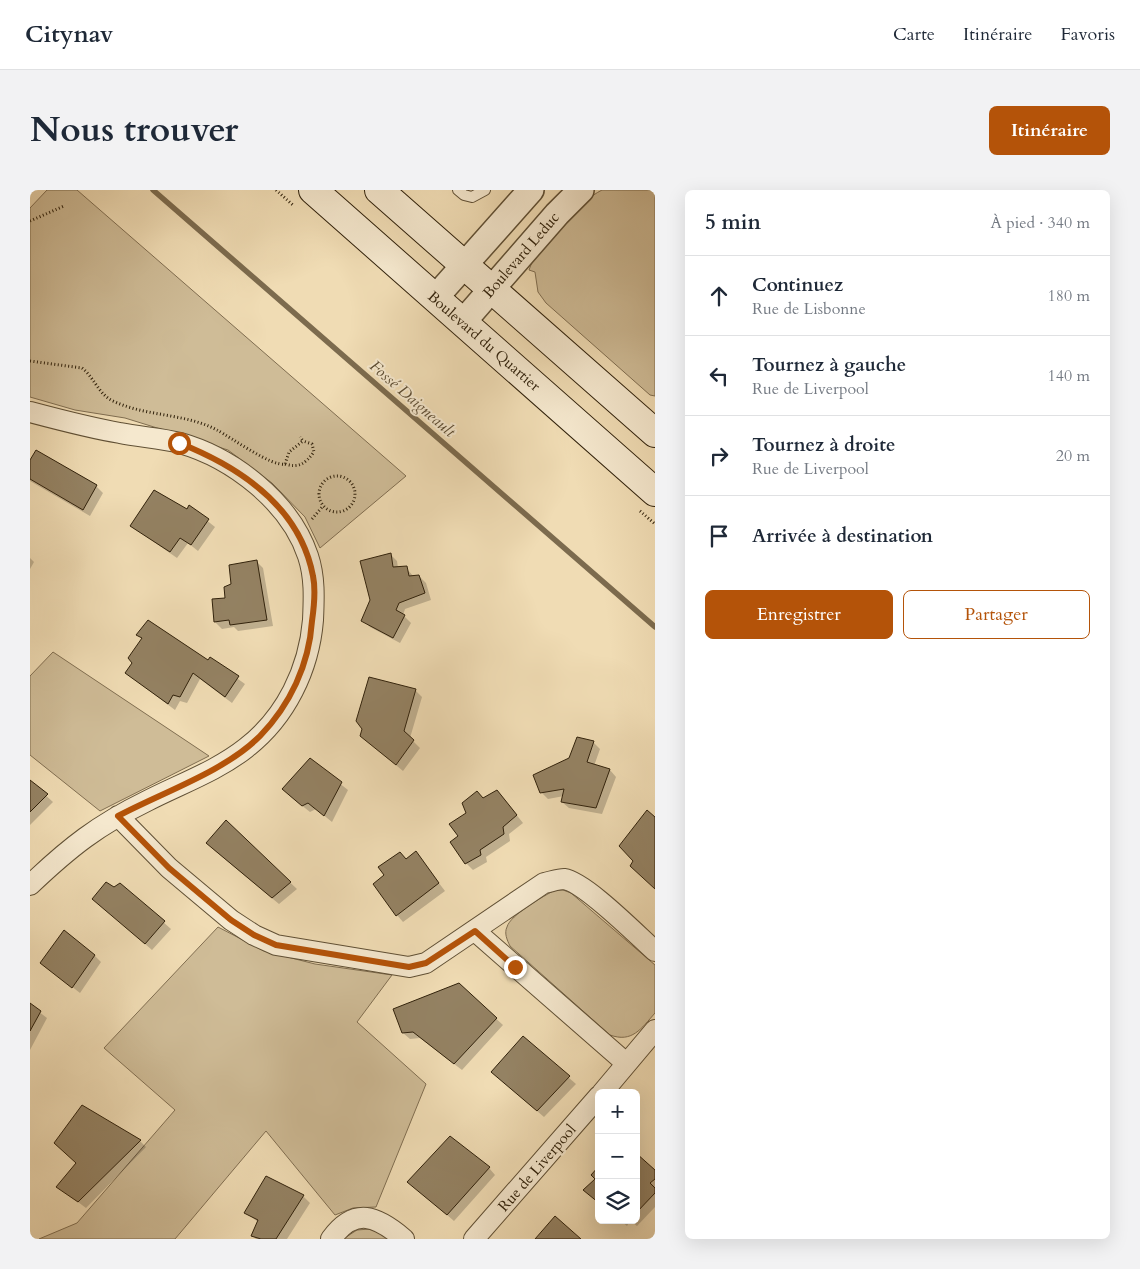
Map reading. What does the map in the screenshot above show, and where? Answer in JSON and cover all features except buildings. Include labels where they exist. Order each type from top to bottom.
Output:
[{"type":"main road","name":"Boulevard du Quartier","points":[[313,190],[655,492]]},
{"type":"main road","points":[[379,190],[655,433]]},
{"type":"street","points":[[435,298],[531,190]]},
{"type":"street","name":"Boulevard Leduc","points":[[462,322],[557,214],[581,190]]},
{"type":"street","points":[[30,412],[118,433],[179,443],[228,465],[262,490],[288,517],[308,556],[314,578],[312,636],[306,661],[288,699],[260,736],[237,754],[118,816],[73,845],[30,884]]},
{"type":"street","points":[[118,816],[169,868],[224,914],[254,935],[276,945],[409,967],[426,963],[544,883],[564,879],[579,885],[592,895],[655,951]]},
{"type":"street","points":[[475,931],[562,1010],[626,1063]]},
{"type":"street","points":[[605,1089],[655,1030]]},
{"type":"street","name":"Rue de Liverpool","points":[[474,1239],[595,1101]]},
{"type":"street","points":[[331,1239],[340,1227],[352,1218],[362,1217],[387,1225],[404,1239]]},
{"type":"lane","points":[[458,190],[464,195],[472,197],[485,190]]},
{"type":"path","points":[[30,221],[64,206]]},
{"type":"path","points":[[30,361],[82,368],[111,400],[134,409],[204,424],[248,447],[271,463],[295,467],[301,466],[314,452],[312,444],[303,441],[300,437]]},
{"type":"path","points":[[285,464],[289,452],[303,441]]},
{"type":"path","points":[[332,477],[344,478],[353,486],[354,498],[349,508],[344,511],[327,510],[320,501],[319,489],[327,479],[332,477]]},
{"type":"shaded area","points":[[47,190],[77,190],[406,476],[320,548],[305,517],[272,483],[228,450],[125,418],[75,410],[30,397],[30,208]]},
{"type":"shaded area","points":[[602,190],[655,190],[655,396],[650,395],[546,303],[538,292],[535,272],[529,270],[533,260],[549,237],[570,214]]},
{"type":"shaded area","points":[[53,652],[209,756],[100,811],[30,755],[30,676]]},
{"type":"shaded area","points":[[555,890],[571,893],[655,965],[655,1013],[636,1033],[624,1037],[610,1035],[510,946],[506,932],[509,922],[528,906]]},
{"type":"shaded area","points":[[218,927],[264,951],[315,964],[392,975],[357,1022],[426,1084],[376,1207],[353,1208],[335,1215],[266,1131],[175,1239],[39,1239],[77,1223],[175,1110],[104,1048]]},
{"type":"shaded area","points":[[370,1229],[389,1239],[343,1239],[357,1230]]},
{"type":"waterway","name":"Fossé Daigneault","points":[[153,190],[655,627]]},
{"type":"route","points":[[179,443],[228,465],[246,477],[288,517],[308,556],[314,578],[312,636],[300,678],[288,699],[260,736],[245,749],[220,765],[118,816],[169,868],[231,920],[254,935],[276,945],[409,967],[426,963],[475,931],[515,967]]}]
